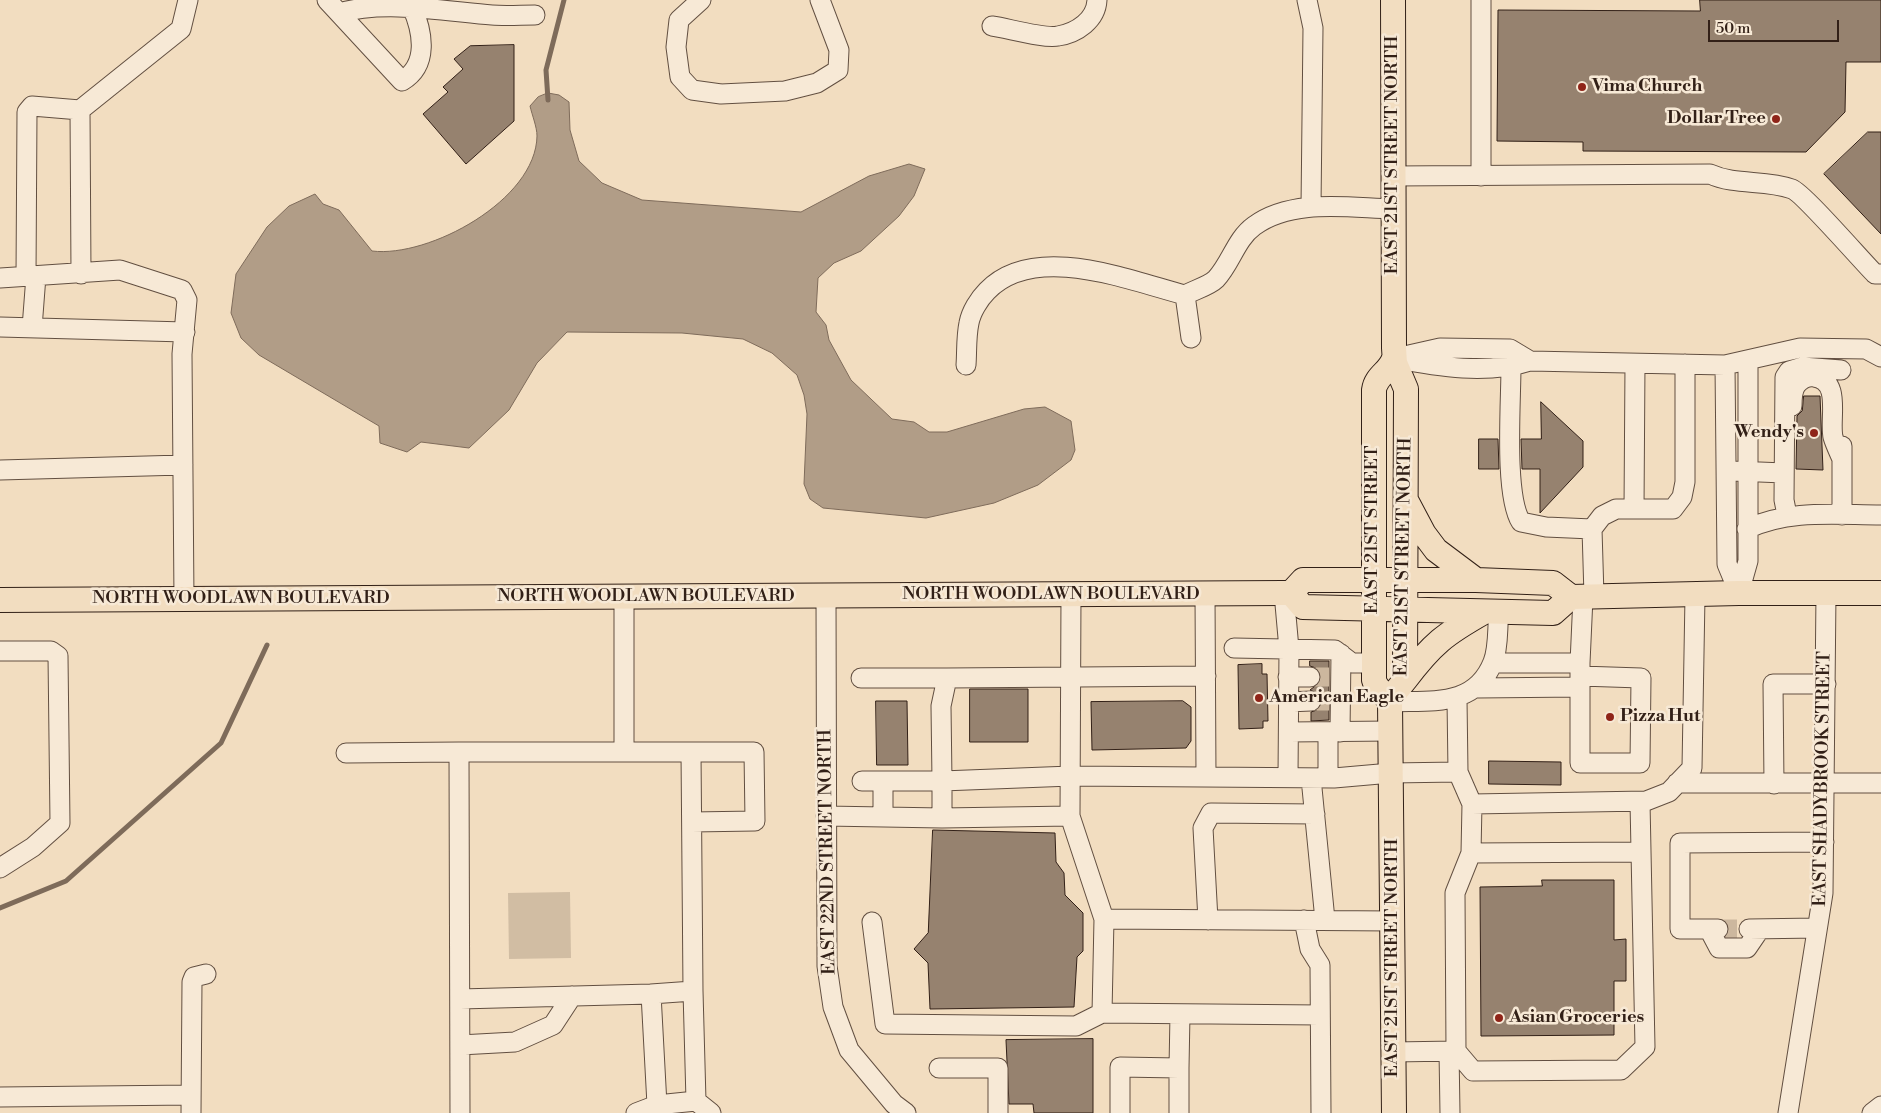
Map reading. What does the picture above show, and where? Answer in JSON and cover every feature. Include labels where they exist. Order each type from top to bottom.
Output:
[{"type":"main road","name":"EAST 21ST STREET NORTH","points":[[1393,0],[1394,358],[1406,389],[1405,680],[1390,702],[1394,1113]]},
{"type":"main road","name":"EAST 21ST STREET","points":[[1390,702],[1383,691],[1375,686],[1373,663],[1374,390],[1377,379],[1388,370],[1394,358]]},
{"type":"main road","points":[[1405,498],[1424,534],[1436,550],[1476,580]]},
{"type":"main road","points":[[1583,597],[1553,613],[1303,607],[1288,593],[1303,580],[1476,580],[1553,583],[1583,597],[1695,596],[1739,593],[1881,593]]},
{"type":"main road","name":"NORTH WOODLAWN BOULEVARD","points":[[0,600],[1288,593]]},
{"type":"main road","points":[[1405,680],[1427,651],[1441,638],[1491,612]]},
{"type":"street","points":[[32,328],[28,112],[32,106],[80,110],[181,29],[188,0]]},
{"type":"street","points":[[701,0],[679,20],[676,48],[680,77],[692,90],[721,94],[785,91],[817,83],[838,70],[839,50],[820,0]]},
{"type":"street","points":[[992,26],[1057,37],[1085,26],[1097,7],[1097,0]]},
{"type":"street","points":[[1307,0],[1313,28],[1311,207]]},
{"type":"street","points":[[1481,0],[1481,176]]},
{"type":"street","points":[[333,6],[377,4],[493,15],[535,15]]},
{"type":"street","points":[[333,6],[402,81],[411,76],[419,65],[421,52],[420,26],[412,7]]},
{"type":"street","points":[[80,110],[81,274]]},
{"type":"street","points":[[1393,176],[1710,174],[1726,181],[1781,186],[1794,190],[1874,274],[1881,274]]},
{"type":"street","points":[[966,365],[969,322],[981,297],[999,278],[1037,266],[1069,266],[1185,295],[1215,279],[1233,251],[1254,226],[1282,212],[1311,207],[1393,209]]},
{"type":"street","points":[[0,278],[120,270],[182,290],[187,300],[182,354],[184,600]]},
{"type":"street","points":[[1185,295],[1191,338]]},
{"type":"street","points":[[0,327],[184,332]]},
{"type":"street","points":[[1394,358],[1440,348],[1449,348],[1510,349],[1530,360]]},
{"type":"street","points":[[1394,358],[1443,368],[1511,367],[1530,360],[1725,365],[1800,348],[1866,350],[1881,357]]},
{"type":"street","points":[[1841,348],[1842,515]]},
{"type":"street","points":[[1739,593],[1748,561],[1748,360]]},
{"type":"street","points":[[1634,364],[1634,508]]},
{"type":"street","points":[[1493,662],[1580,676],[1641,678],[1640,763],[1580,762],[1580,676],[1583,597],[1592,529],[1602,516],[1616,508],[1672,508],[1682,497],[1685,482],[1685,364]]},
{"type":"street","points":[[1725,365],[1726,564],[1739,593]]},
{"type":"street","points":[[1788,515],[1784,500],[1785,377],[1789,371],[1802,366],[1842,370]]},
{"type":"street","points":[[1511,367],[1511,491],[1515,513],[1521,522],[1546,527],[1592,529]]},
{"type":"street","points":[[1784,441],[1792,431],[1795,388],[1801,380],[1811,376],[1819,378],[1828,384],[1832,394],[1833,437],[1842,459]]},
{"type":"street","points":[[0,470],[183,465]]},
{"type":"street","points":[[1726,471],[1784,472]]},
{"type":"street","points":[[1747,529],[1763,521],[1788,515],[1881,515]]},
{"type":"street","points":[[1288,593],[1288,777]]},
{"type":"street","name":"EAST SHADYBROOK STREET","points":[[1788,1113],[1823,893],[1826,593]]},
{"type":"street","points":[[1072,594],[1070,816],[1104,919],[1102,1013]]},
{"type":"street","points":[[1205,594],[1206,777]]},
{"type":"street","name":"EAST 22ND STREET NORTH","points":[[826,596],[827,966],[834,1007],[849,1050],[894,1104],[906,1113]]},
{"type":"street","points":[[1472,804],[1640,802],[1669,792],[1692,768],[1695,596]]},
{"type":"street","points":[[624,597],[624,752]]},
{"type":"street","points":[[1477,688],[1493,662],[1491,612]]},
{"type":"street","points":[[1234,648],[1335,650],[1352,663],[1373,663]]},
{"type":"street","points":[[0,651],[51,651],[58,656],[61,808],[60,823],[33,847],[0,868]]},
{"type":"street","points":[[1324,920],[1315,814],[1320,778],[1334,732],[1335,677],[1340,654]]},
{"type":"street","points":[[861,678],[1206,676]]},
{"type":"street","points":[[1390,702],[1457,699],[1477,688],[1580,676]]},
{"type":"street","points":[[1288,677],[1310,677]]},
{"type":"street","points":[[942,818],[941,706],[947,678]]},
{"type":"street","points":[[1774,784],[1773,684],[1826,684]]},
{"type":"street","points":[[1450,1113],[1455,893],[1471,853],[1472,804],[1458,772],[1457,699]]},
{"type":"street","points":[[1288,702],[1311,702]]},
{"type":"street","points":[[1289,732],[1391,731]]},
{"type":"street","points":[[459,752],[460,1113]]},
{"type":"street","points":[[691,752],[696,1101]]},
{"type":"street","points":[[346,753],[754,752],[755,821],[692,822]]},
{"type":"street","points":[[862,781],[942,781],[1071,776],[1320,778],[1391,773],[1458,772]]},
{"type":"street","points":[[882,817],[883,781]]},
{"type":"street","points":[[1678,783],[1881,783]]},
{"type":"street","points":[[1393,1052],[1452,1051],[1473,1070],[1621,1070],[1645,1048],[1640,802]]},
{"type":"street","points":[[1208,920],[1203,828],[1211,813],[1315,814]]},
{"type":"street","points":[[826,816],[942,818],[1070,816]]},
{"type":"street","points":[[1817,928],[1753,928],[1747,948],[1719,948],[1714,928],[1680,929],[1680,844],[1824,842]]},
{"type":"street","points":[[1471,853],[1641,852]]},
{"type":"street","points":[[1104,919],[1393,921]]},
{"type":"street","points":[[1304,920],[1310,949],[1320,965],[1321,1113]]},
{"type":"street","points":[[872,922],[885,1024],[1076,1026],[1102,1013],[1320,1015]]},
{"type":"street","points":[[0,1097],[191,1104],[192,982],[194,977],[206,974]]},
{"type":"street","points":[[460,999],[652,994],[693,991]]},
{"type":"street","points":[[652,994],[657,1105]]},
{"type":"street","points":[[460,1045],[515,1042],[553,1025],[572,996]]},
{"type":"street","points":[[1179,1113],[1180,1014]]},
{"type":"street","points":[[1120,1113],[1120,1067],[1179,1068]]},
{"type":"street","points":[[938,1068],[998,1068],[998,1113]]},
{"type":"street","points":[[636,1113],[657,1105],[696,1101],[711,1113]]},
{"type":"street","points":[[1872,1113],[1881,1106]]},
{"type":"shaded area","points":[[548,93],[559,95],[569,102],[570,130],[579,161],[602,183],[642,200],[801,212],[869,176],[909,164],[925,169],[914,196],[899,216],[861,251],[834,263],[818,278],[816,312],[826,325],[829,340],[851,380],[892,419],[914,422],[929,432],[947,432],[1024,409],[1045,407],[1071,421],[1075,450],[1071,460],[1038,485],[994,503],[926,518],[823,508],[810,499],[804,484],[807,414],[804,395],[797,375],[772,353],[743,339],[682,333],[567,332],[537,363],[509,410],[469,448],[421,442],[407,452],[380,443],[379,426],[259,355],[241,338],[231,313],[236,274],[267,227],[289,206],[315,194],[323,204],[339,210],[372,251],[395,251],[422,245],[449,235],[476,220],[499,202],[519,182],[532,160],[537,136],[530,106],[538,97]]},
{"type":"shaded area","points":[[570,892],[571,958],[509,959],[508,893]]},
{"type":"building","points":[[1700,0],[1881,0],[1881,62],[1846,62],[1845,112],[1806,152],[1583,151],[1583,142],[1497,141],[1498,10],[1700,11]]},
{"type":"building","points":[[514,45],[514,121],[466,164],[423,114],[448,92],[443,87],[463,69],[454,59],[470,46]]},
{"type":"building","points":[[1868,132],[1881,132],[1881,234],[1824,174]]},
{"type":"building","points":[[1804,396],[1820,396],[1823,470],[1796,469],[1797,416],[1802,411]]},
{"type":"building","points":[[1541,402],[1583,441],[1583,467],[1540,513],[1540,469],[1522,469],[1521,439],[1541,439]]},
{"type":"building","points":[[1479,439],[1498,439],[1499,469],[1479,469]]},
{"type":"building","points":[[1310,661],[1329,661],[1329,720],[1311,721],[1311,712],[1317,710],[1322,701],[1320,695],[1310,690],[1319,683],[1321,677],[1316,668],[1310,666]]},
{"type":"building","points":[[1262,664],[1262,674],[1267,674],[1268,721],[1263,721],[1263,728],[1239,729],[1238,665]]},
{"type":"building","points":[[970,689],[1028,689],[1028,742],[970,742]]},
{"type":"building","points":[[876,701],[907,701],[908,765],[877,765]]},
{"type":"building","points":[[1183,701],[1191,707],[1191,741],[1186,748],[1092,750],[1091,702]]},
{"type":"building","points":[[1489,761],[1561,762],[1561,785],[1489,784]]},
{"type":"building","points":[[933,830],[1055,833],[1056,862],[1064,873],[1065,895],[1083,913],[1083,951],[1077,957],[1074,1007],[930,1009],[928,963],[914,949],[928,933]]},
{"type":"building","points":[[1542,880],[1614,880],[1614,940],[1626,939],[1626,981],[1614,981],[1614,1035],[1481,1036],[1480,887],[1542,886]]},
{"type":"building","points":[[1093,1039],[1093,1113],[1034,1113],[1033,1104],[1009,1104],[1006,1040]]},
{"type":"waterway","points":[[548,100],[546,70],[564,0]]},
{"type":"waterway","points":[[0,908],[66,881],[221,743],[267,645]]},
{"type":"tunnel","points":[[1310,677],[1329,677]]},
{"type":"tunnel","points":[[1311,701],[1329,701]]},
{"type":"tunnel","points":[[1718,929],[1747,929]]},
{"type":"place","name":"Vima Church","points":[[1582,87]]},
{"type":"place","name":"Dollar Tree","points":[[1776,119]]},
{"type":"place","name":"Wendy's","points":[[1814,433]]},
{"type":"place","name":"American Eagle","points":[[1259,698]]},
{"type":"place","name":"Pizza Hut","points":[[1610,717]]},
{"type":"place","name":"Asian Groceries","points":[[1499,1018]]}]
